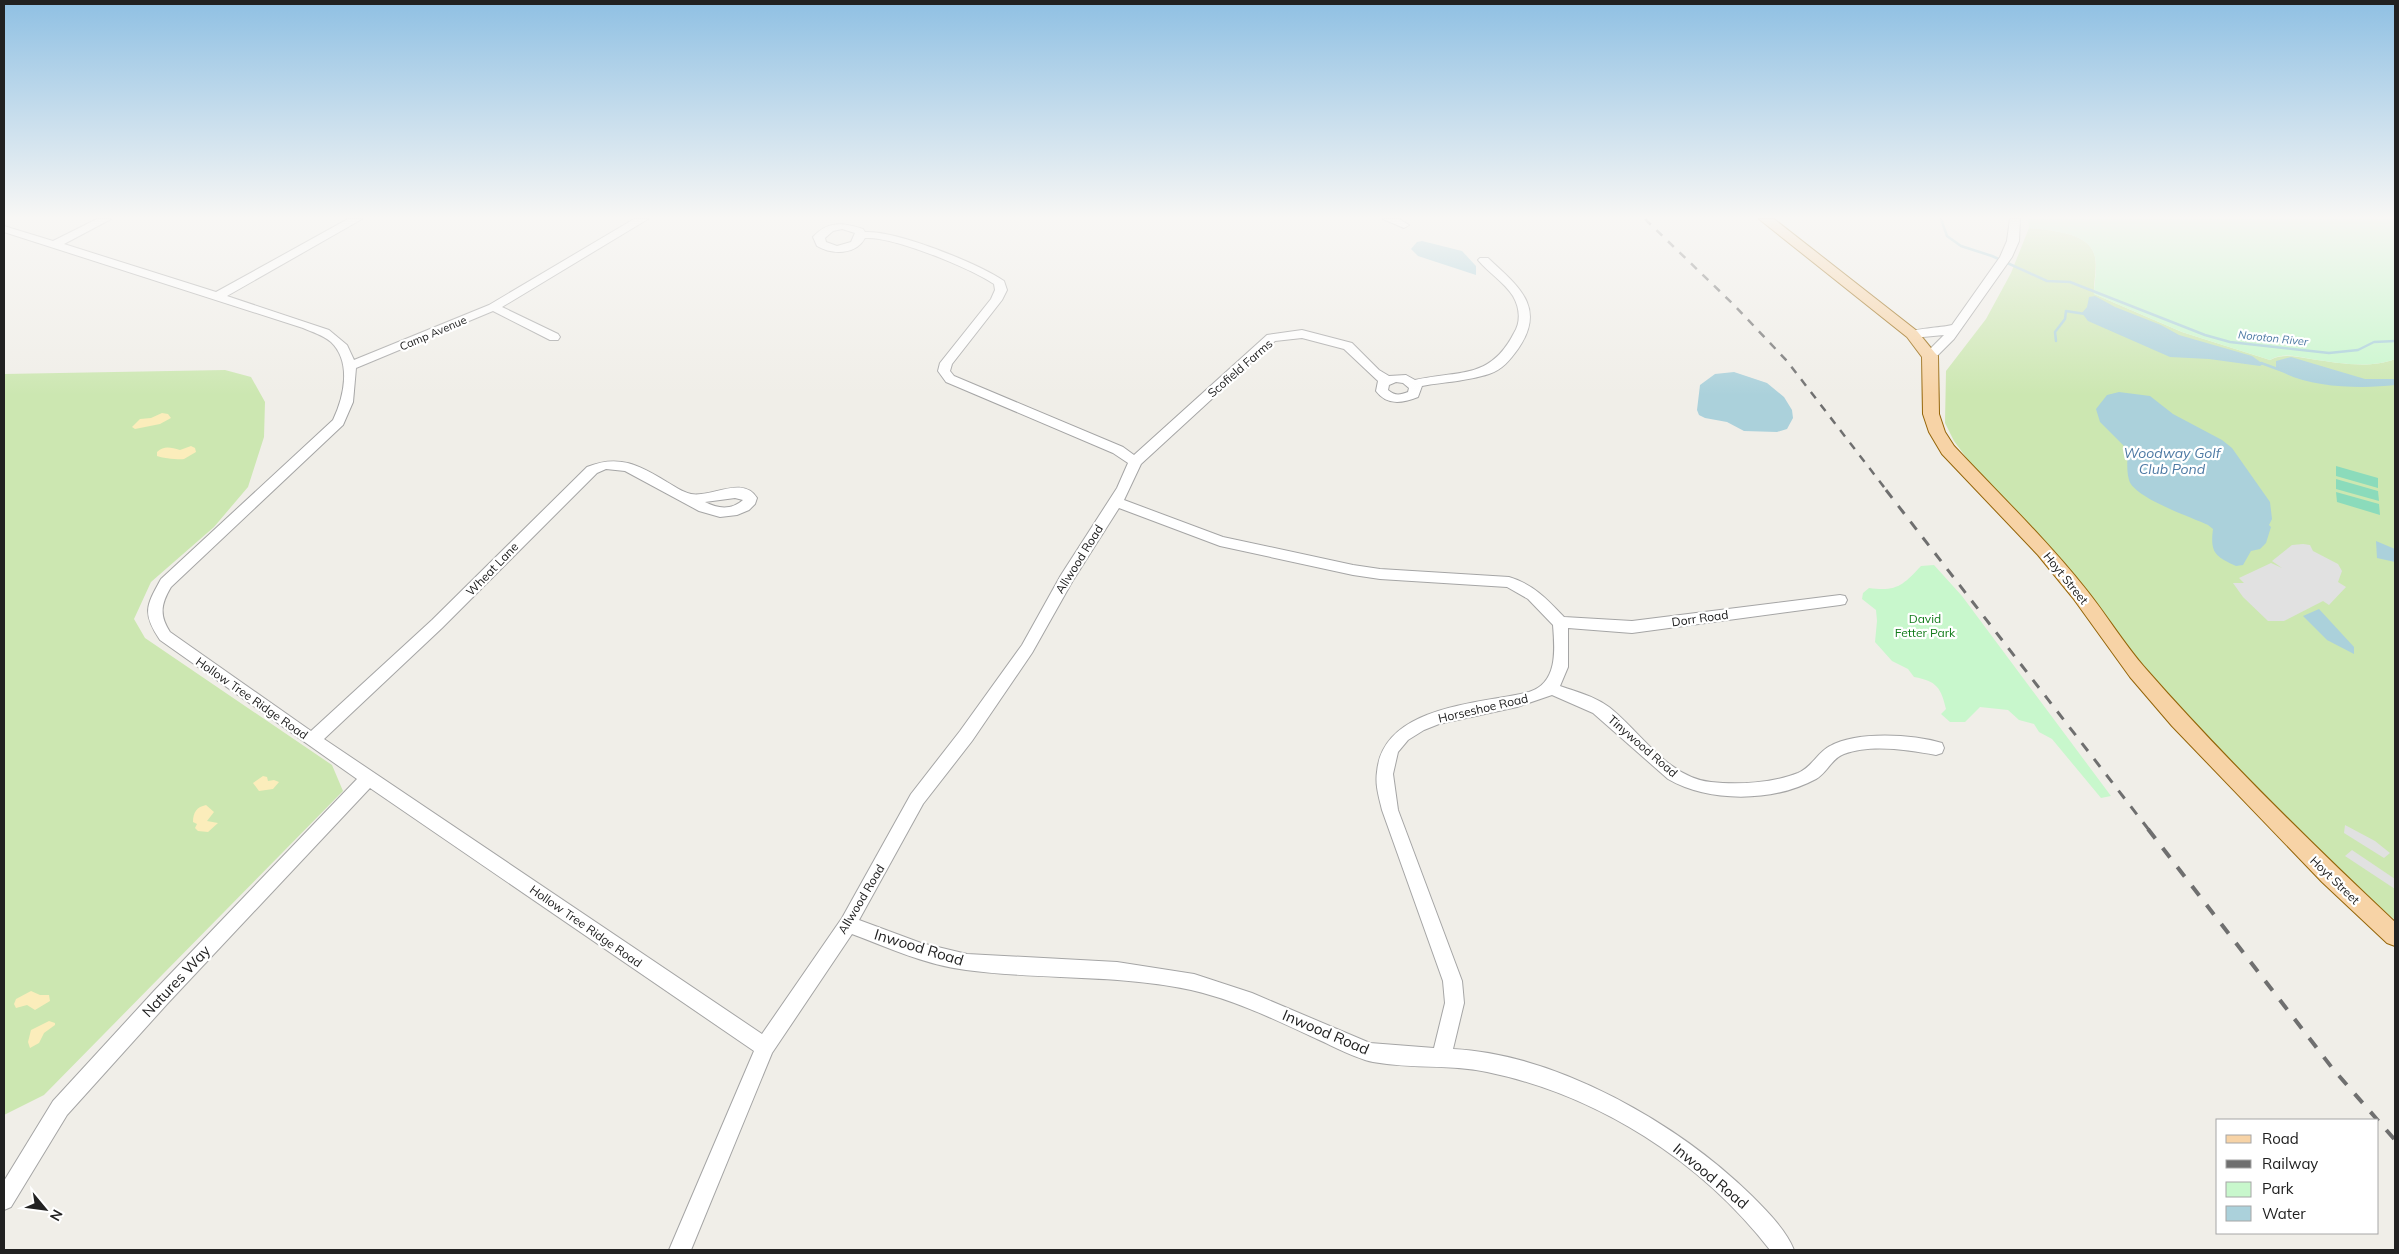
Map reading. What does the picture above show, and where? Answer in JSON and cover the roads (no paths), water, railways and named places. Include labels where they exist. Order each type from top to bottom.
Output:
[{"type":"main road","points":[[1839,278],[1912,334],[1930,356]]},
{"type":"main road","name":"Hoyt Street","points":[[1930,356],[1929,392],[1931,414],[1937,432],[1948,450],[2053,561],[2137,672],[2179,720],[2330,875],[2395,936]]},
{"type":"street","points":[[156,278],[324,332],[335,340],[344,351],[350,366]]},
{"type":"street","points":[[216,296],[250,278]]},
{"type":"street","name":"Camp Avenue","points":[[350,366],[492,307],[543,278]]},
{"type":"street","points":[[993,278],[1000,282],[1001,290],[996,300],[946,363],[944,371],[950,379],[1118,450],[1134,462]]},
{"type":"street","points":[[1414,384],[1416,391],[1411,396],[1394,399],[1382,390],[1382,383],[1386,380],[1401,378],[1414,384],[1473,374],[1492,368],[1508,354],[1522,334],[1526,321],[1523,301],[1501,278]]},
{"type":"street","points":[[1930,356],[1942,346],[1991,278]]},
{"type":"street","points":[[492,307],[554,337]]},
{"type":"street","points":[[1912,334],[1941,332],[1954,328]]},
{"type":"street","name":"Scofield Farms","points":[[1134,462],[1271,338],[1302,334],[1348,346],[1375,373],[1386,380]]},
{"type":"street","name":"Hollow Tree Ridge Road","points":[[350,366],[347,406],[338,422],[166,583],[152,607],[154,620],[165,636],[312,740],[765,1047]]},
{"type":"street","name":"Allwood Road","points":[[765,1047],[848,924],[917,799],[966,736],[1028,649],[1066,578],[1116,502],[1129,478],[1134,462]]},
{"type":"street","name":"Wheat Lane","points":[[312,740],[437,624],[592,470],[608,464],[623,466],[690,499]]},
{"type":"street","points":[[1116,502],[1220,541],[1353,570],[1380,574],[1498,580],[1516,584],[1536,597],[1560,623],[1562,661],[1549,688]]},
{"type":"street","name":"Dorr Road","points":[[1560,623],[1573,622],[1616,628],[1642,626],[1840,600]]},
{"type":"street","name":"Tinywood Road","points":[[1549,688],[1588,702],[1604,712],[1665,768],[1684,781],[1702,787],[1764,786],[1794,782],[1815,771],[1830,752],[1842,748],[1878,744],[1915,744],[1936,748]]},
{"type":"street","name":"Horseshoe Road","points":[[1444,1057],[1442,1043],[1453,1013],[1455,992],[1450,970],[1390,810],[1385,785],[1386,759],[1409,728],[1422,722],[1507,704],[1536,696],[1549,688]]},
{"type":"street","name":"Natures Way","points":[[4,1200],[60,1108],[161,997],[369,778]]},
{"type":"street","name":"Inwood Road","points":[[848,924],[914,949],[966,962],[1094,968],[1187,980],[1266,1007],[1369,1052],[1387,1056],[1444,1057],[1485,1062],[1516,1069],[1566,1087],[1615,1109],[1656,1131],[1693,1158],[1745,1204],[1764,1224],[1783,1250]]},
{"type":"street","points":[[680,1250],[765,1047]]},
{"type":"water","points":[[2095,296],[2115,307],[2161,325],[2179,335],[2252,356],[2263,364],[2260,366],[2209,359],[2170,357],[2088,321],[2082,313],[2087,307],[2089,297]]},
{"type":"water","points":[[2291,357],[2365,379],[2395,379],[2395,385],[2350,387],[2301,380],[2276,368],[2276,361]]},
{"type":"water","points":[[1734,372],[1767,383],[1784,397],[1792,410],[1793,418],[1787,429],[1777,432],[1744,431],[1727,422],[1699,415],[1697,410],[1700,385],[1715,374]]},
{"type":"water","name":"Woodway Golf Club Pond","points":[[2119,392],[2150,396],[2173,414],[2222,440],[2232,448],[2270,502],[2272,519],[2266,543],[2260,549],[2251,551],[2243,565],[2236,566],[2216,553],[2212,544],[2213,529],[2208,525],[2152,500],[2133,487],[2128,476],[2127,449],[2100,422],[2096,409],[2107,395]]},
{"type":"water","points":[[2376,541],[2395,549],[2395,562],[2377,558]]},
{"type":"water","points":[[2319,609],[2354,647],[2354,654],[2327,640],[2303,616]]},
{"type":"waterway","name":"Noroton River","points":[[2039,278],[2047,281],[2070,282],[2205,335],[2230,342],[2329,353],[2358,350],[2374,342],[2395,341]]},
{"type":"waterway","points":[[2056,341],[2055,332],[2065,319],[2066,311],[2085,314]]},
{"type":"waterway","points":[[2261,363],[2283,371]]},
{"type":"railway","points":[[1706,278],[1787,361],[1887,491]]},
{"type":"railway","points":[[1886,490],[2149,830]]},
{"type":"railway","points":[[2148,829],[2333,1069],[2377,1119]]},
{"type":"railway","points":[[2379,1122],[2395,1140]]},
{"type":"park label","name":"David Fetter Park","points":[[1925,625]]}]
